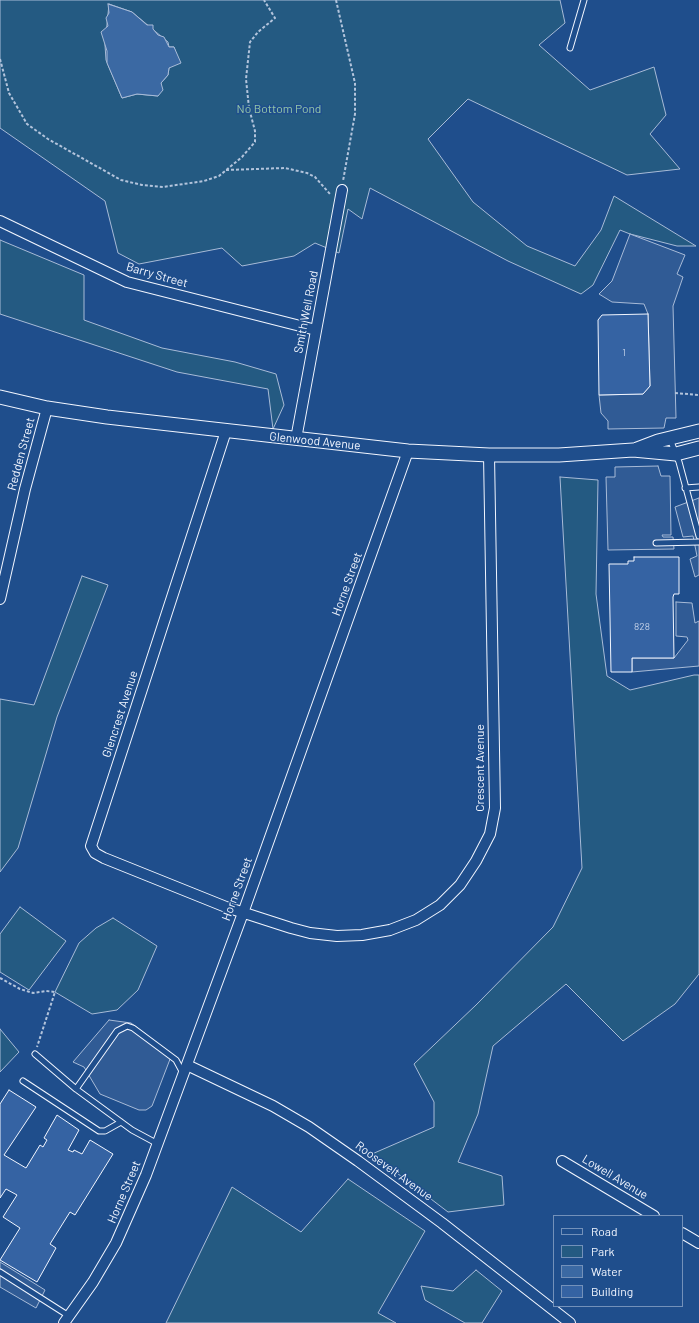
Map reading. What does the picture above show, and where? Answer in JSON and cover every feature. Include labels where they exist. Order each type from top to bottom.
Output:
[{"type":"street","name":"Smith Well Road","points":[[296,439],[342,190]]},
{"type":"street","name":"Barry Street","points":[[0,221],[127,282],[316,330]]},
{"type":"street","name":"Glenwood Avenue","points":[[0,397],[47,408],[107,418],[408,451],[489,455],[559,455],[633,450],[676,454],[699,448]]},
{"type":"street","name":"Redden Street","points":[[0,599],[25,489],[47,408]]},
{"type":"street","name":"Glencrest Avenue","points":[[226,431],[91,846],[95,853],[104,858],[243,913]]},
{"type":"street","name":"Glenwood Avenue","points":[[633,450],[670,438],[699,431]]},
{"type":"street","name":"Horne Street","points":[[67,1320],[93,1282],[116,1243],[146,1175],[243,913],[408,451]]},
{"type":"street","name":"Crescent Avenue","points":[[243,913],[310,933],[337,936],[362,935],[390,930],[416,920],[440,905],[460,884],[476,861],[490,834],[495,808],[489,455]]},
{"type":"street","name":"Roosevelt Avenue","points":[[185,1069],[273,1106],[315,1132],[358,1161],[442,1223],[570,1323]]},
{"type":"street","name":"Lowell Avenue","points":[[562,1161],[652,1215]]},
{"type":"street","points":[[683,1234],[699,1243]]},
{"type":"lane","points":[[570,48],[584,0]]},
{"type":"lane","points":[[670,438],[676,454],[699,536]]},
{"type":"lane","points":[[685,488],[699,487]]},
{"type":"lane","points":[[656,543],[699,542]]},
{"type":"lane","points":[[76,1089],[116,1031],[127,1026],[133,1028],[176,1060],[185,1069]]},
{"type":"lane","points":[[35,1054],[76,1089],[121,1122],[158,1144]]},
{"type":"lane","points":[[23,1081],[99,1131],[105,1131],[121,1122]]},
{"type":"lane","points":[[0,1272],[67,1320]]},
{"type":"path","points":[[0,59],[9,93],[27,124],[48,139],[121,180],[142,185],[163,187],[204,181],[220,176],[225,170],[242,157],[255,142],[255,131],[249,108],[246,79],[250,42],[258,32],[275,18],[264,0]]},
{"type":"path","points":[[336,0],[355,83],[355,114],[342,190]]},
{"type":"path","points":[[225,170],[285,168],[307,173],[315,177],[339,204]]},
{"type":"path","points":[[675,393],[699,395]]},
{"type":"path","points":[[0,978],[20,990],[33,993],[46,991],[55,992],[35,1054]]},
{"type":"green space","name":"No Bottom Pond","points":[[0,0],[560,0],[565,23],[539,45],[590,90],[654,67],[666,115],[650,134],[680,169],[627,175],[468,99],[428,139],[473,202],[527,246],[575,266],[601,230],[614,196],[696,246],[677,246],[620,230],[593,285],[581,294],[508,261],[370,188],[362,219],[348,209],[339,253],[315,243],[294,256],[242,266],[222,248],[139,264],[118,253],[105,201],[0,128]],"holes":[[[109,4],[132,12],[168,42],[169,47],[174,47],[177,56],[169,68],[168,75],[161,83],[158,96],[137,94],[122,98],[106,60],[105,45]]]},
{"type":"green space","points":[[0,240],[84,275],[84,320],[162,348],[235,362],[276,374],[284,405],[273,429],[268,389],[177,372],[0,314]]},
{"type":"green space","points":[[560,477],[598,480],[596,594],[607,676],[630,690],[699,675],[699,974],[675,1004],[623,1041],[566,984],[493,1046],[478,1114],[458,1162],[502,1176],[504,1205],[448,1212],[372,1154],[434,1127],[434,1102],[414,1064],[476,1005],[553,927],[582,868]]},
{"type":"green space","points":[[82,576],[108,585],[57,717],[18,848],[0,872],[0,699],[34,705]]},
{"type":"green space","points":[[20,907],[66,941],[29,990],[0,972],[0,934]]},
{"type":"green space","points":[[113,918],[157,946],[138,990],[117,1010],[92,1014],[55,992],[79,943],[96,928]]},
{"type":"green space","points":[[0,1029],[19,1052],[0,1072]]},
{"type":"green space","points":[[348,1179],[425,1231],[378,1313],[396,1323],[166,1323],[232,1187],[301,1232]]},
{"type":"green space","points":[[476,1270],[502,1291],[482,1323],[465,1323],[425,1300],[421,1286],[453,1291]]},
{"type":"shaded area","points":[[630,234],[685,255],[677,274],[683,277],[673,306],[676,418],[666,418],[664,428],[608,429],[608,421],[601,413],[599,395],[643,394],[650,386],[648,314],[644,304],[612,302],[599,294],[612,281]]},
{"type":"shaded area","points":[[658,466],[661,476],[670,476],[671,535],[662,535],[663,537],[673,537],[674,549],[608,550],[606,477],[615,477],[615,467]]},
{"type":"shaded area","points":[[699,498],[699,575],[695,577],[690,559],[697,556],[693,536],[683,537],[675,507]]},
{"type":"shaded area","points":[[676,602],[692,603],[695,623],[699,621],[699,666],[632,672],[632,658],[674,658],[688,640],[687,637],[676,636]]},
{"type":"shaded area","points":[[109,1020],[131,1023],[172,1054],[152,1106],[146,1110],[139,1110],[100,1094],[84,1067],[73,1062]]},
{"type":"shaded area","points":[[0,1262],[45,1290],[36,1308],[0,1287]]},
{"type":"water","points":[[108,4],[132,12],[147,25],[153,25],[153,29],[158,35],[164,37],[169,47],[174,47],[181,63],[169,68],[168,75],[161,83],[163,90],[158,96],[137,94],[122,98],[107,63],[107,51],[101,32],[108,26],[106,18],[109,13]]},
{"type":"building","points":[[648,314],[650,386],[643,394],[599,395],[598,320],[602,315]]},
{"type":"building","points":[[634,557],[679,557],[679,594],[674,594],[673,597],[674,658],[632,658],[632,672],[611,672],[609,564],[628,564],[628,561],[634,561]]},
{"type":"building","points":[[9,1090],[36,1107],[4,1155],[26,1168],[40,1145],[43,1147],[47,1140],[44,1138],[57,1115],[79,1130],[68,1150],[73,1152],[74,1150],[82,1154],[90,1140],[113,1154],[75,1215],[70,1212],[50,1244],[56,1248],[37,1282],[0,1260],[20,1228],[3,1217],[17,1195],[6,1189],[0,1198],[0,1104]]}]
